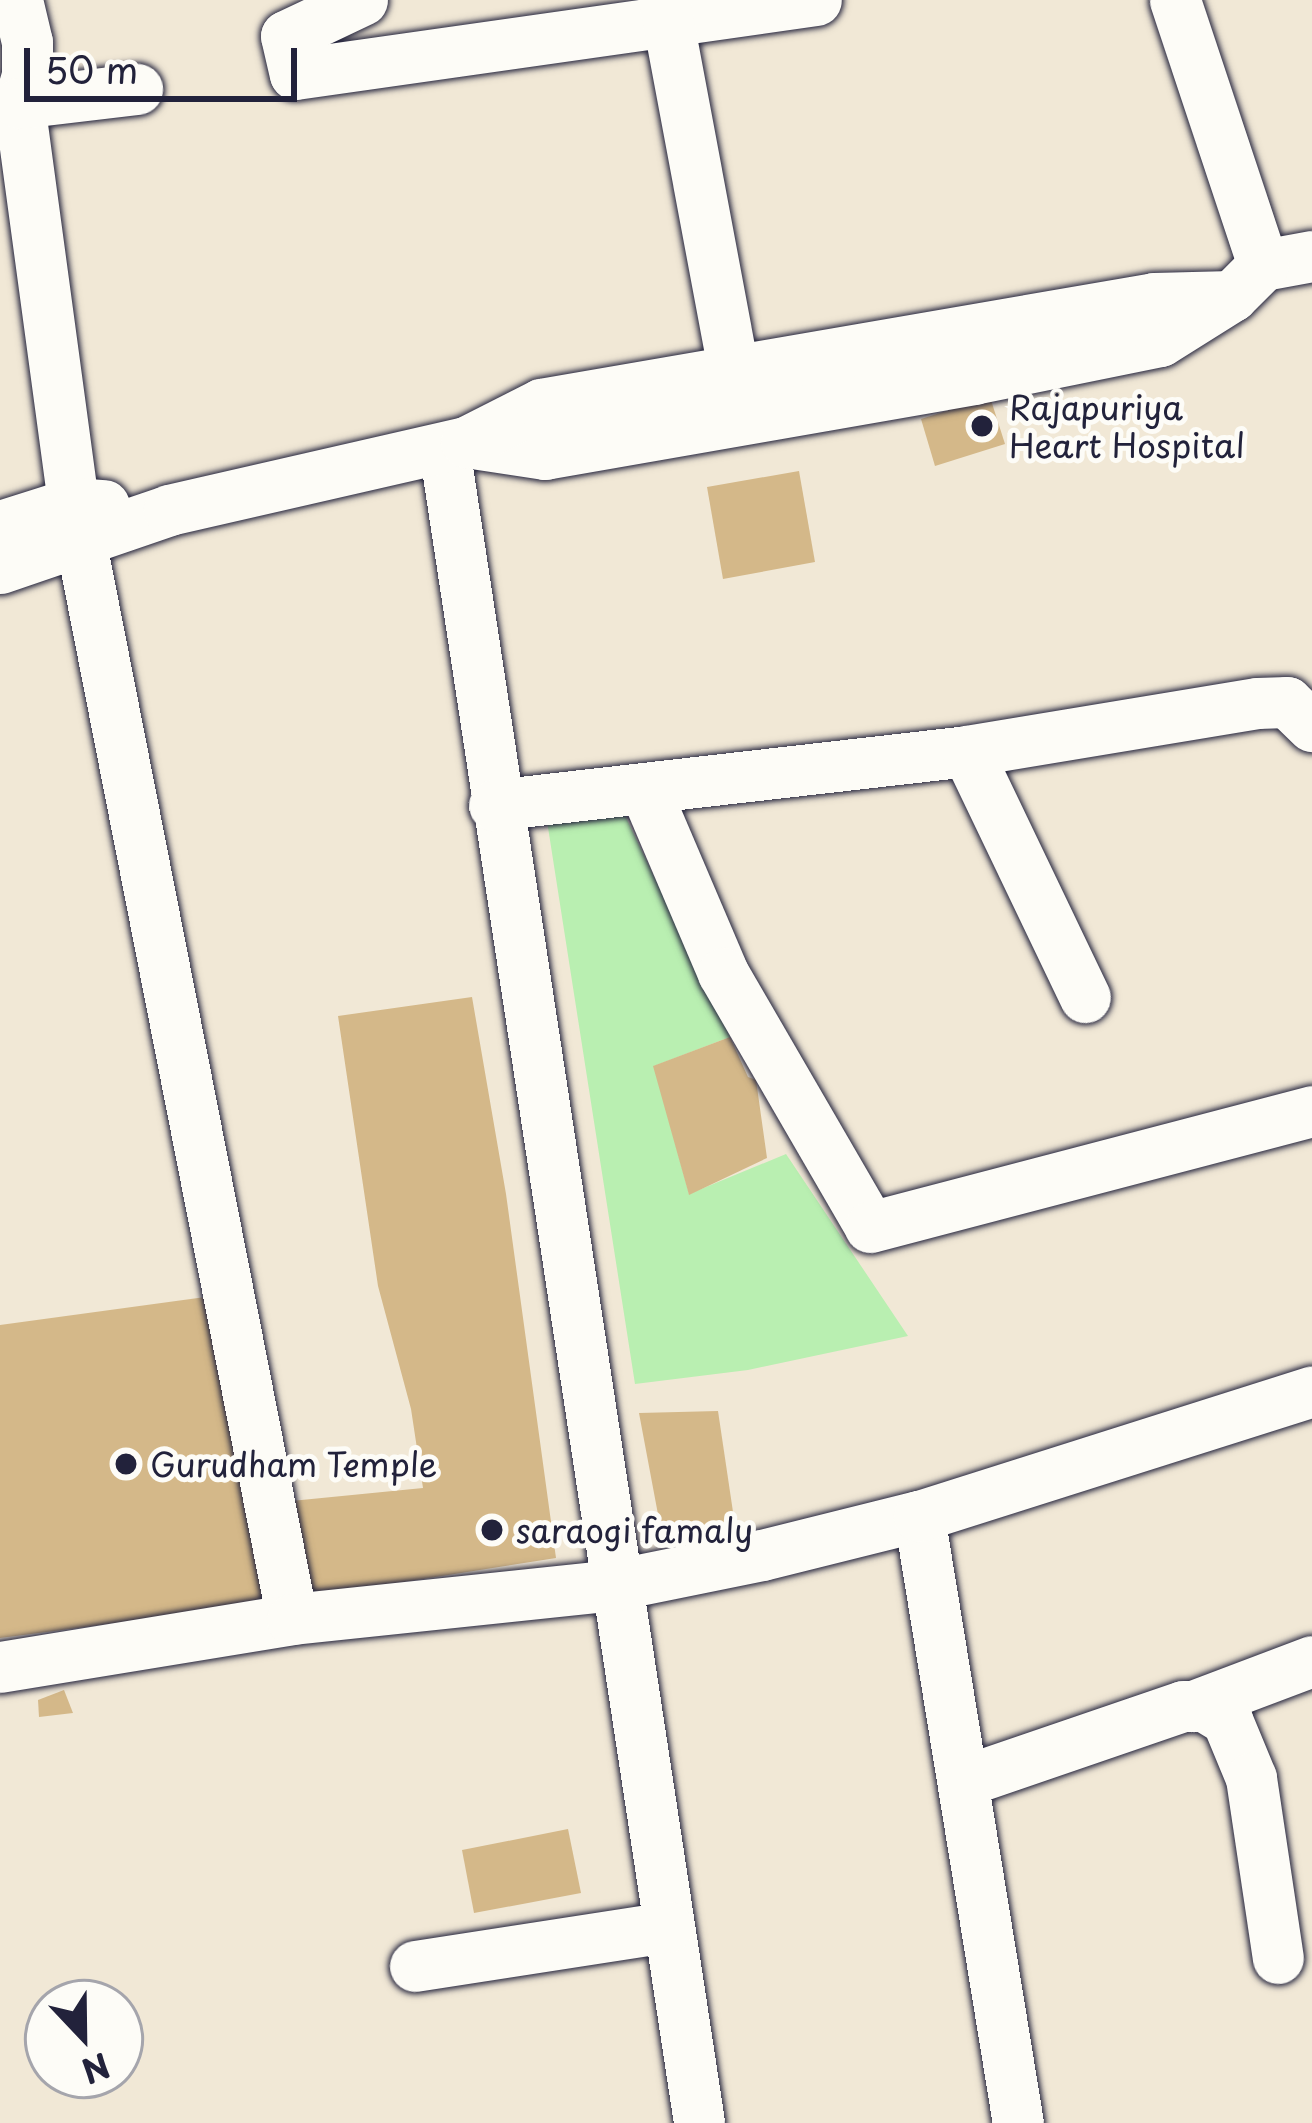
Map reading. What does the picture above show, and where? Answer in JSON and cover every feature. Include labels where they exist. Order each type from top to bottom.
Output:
[{"type":"street","points":[[17,0],[27,42],[27,75],[9,96],[79,523],[292,1619]]},
{"type":"street","points":[[362,0],[286,36],[295,74],[666,11],[816,0]]},
{"type":"street","points":[[1175,0],[1269,272]]},
{"type":"street","points":[[666,11],[733,368]]},
{"type":"street","points":[[9,96],[136,89]]},
{"type":"street","points":[[0,526],[79,523],[169,510],[455,445],[541,404],[1154,298],[1269,272]]},
{"type":"street","points":[[455,445],[545,454],[1160,341],[1269,272]]},
{"type":"street","points":[[455,445],[494,805],[699,2123]]},
{"type":"street","points":[[0,568],[79,523]]},
{"type":"street","points":[[494,805],[967,751],[1257,704],[1288,702],[1312,726]]},
{"type":"street","points":[[967,751],[1085,997]]},
{"type":"street","points":[[645,790],[724,973],[869,1227],[1312,1111]]},
{"type":"street","points":[[0,1666],[292,1619],[614,1585],[919,1516],[1312,1391]]},
{"type":"street","points":[[919,1516],[1018,2123]]},
{"type":"street","points":[[964,1781],[1193,1706],[1312,1660]]},
{"type":"street","points":[[1193,1706],[1204,1706],[1227,1720],[1251,1778],[1278,1958]]},
{"type":"street","points":[[415,1966],[668,1927]]},
{"type":"green space","points":[[622,809],[730,1037],[654,1066],[689,1194],[786,1154],[908,1336],[748,1370],[635,1384],[547,821]]},
{"type":"building","points":[[990,397],[1005,444],[935,466],[921,419]]},
{"type":"building","points":[[799,471],[815,562],[723,579],[707,487]]},
{"type":"building","points":[[472,997],[506,1194],[556,1558],[290,1600],[271,1503],[423,1488],[411,1409],[378,1286],[338,1016]]},
{"type":"building","points":[[730,1037],[748,1077],[756,1080],[767,1158],[689,1195],[653,1066]]},
{"type":"building","name":"Gurudham Temple","points":[[220,1295],[280,1602],[0,1638],[0,1325]]},
{"type":"building","points":[[718,1411],[736,1532],[663,1541],[639,1413]]},
{"type":"building","points":[[64,1690],[73,1713],[39,1717],[38,1700]]},
{"type":"building","points":[[568,1829],[581,1893],[474,1913],[462,1850]]},
{"type":"place","name":"Rajapuriya Heart Hospital","points":[[982,426]]},
{"type":"place","name":"Gurudham Temple","points":[[126,1464]]},
{"type":"place","name":"saraogi famaly","points":[[492,1530]]}]
